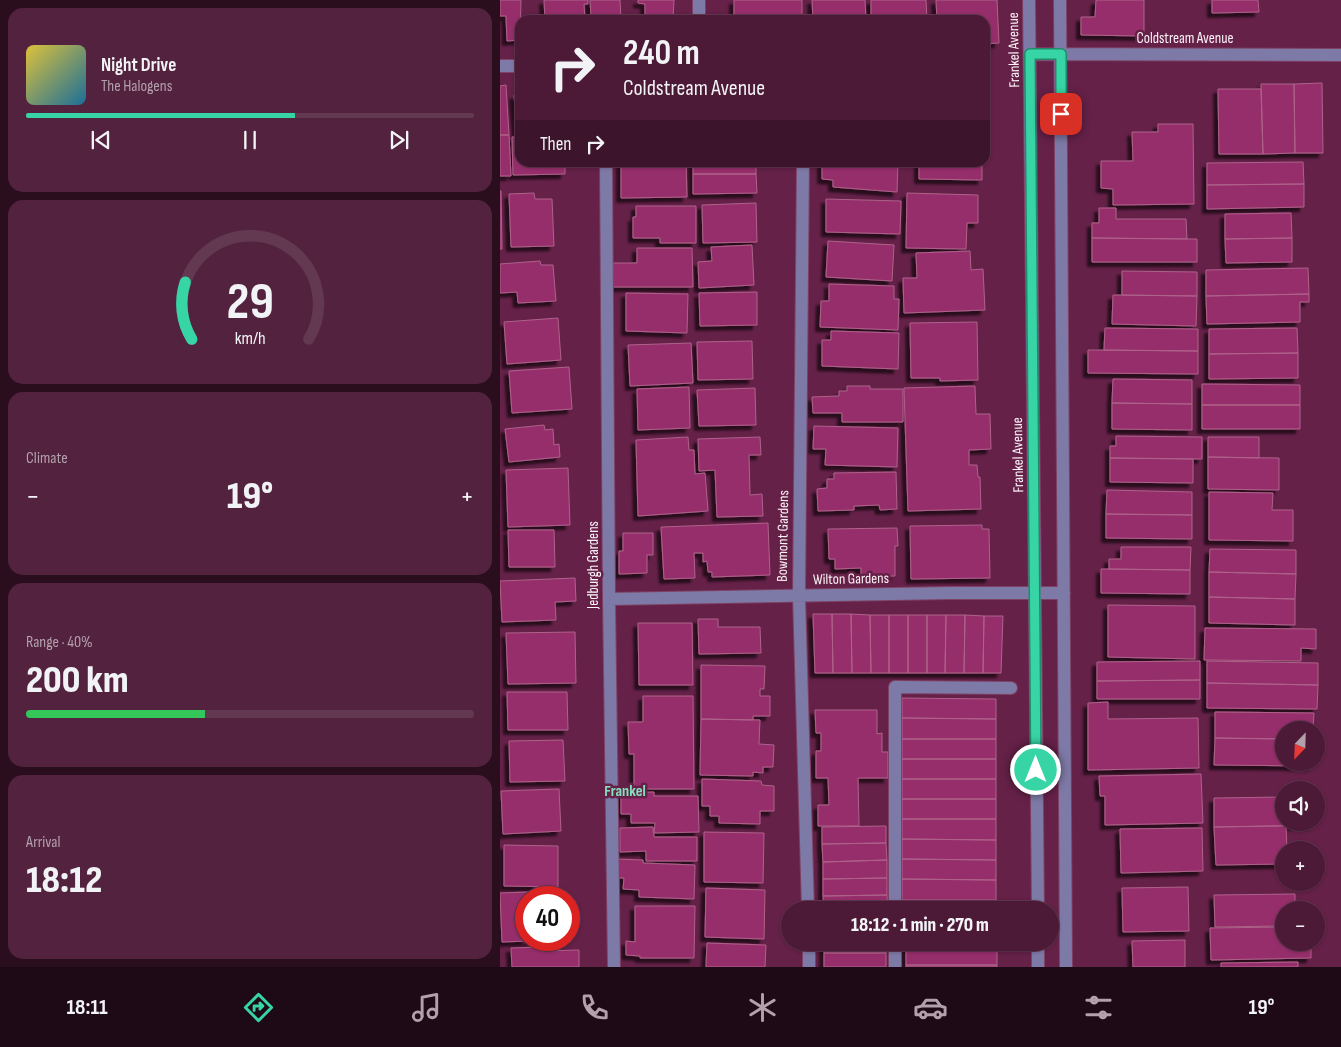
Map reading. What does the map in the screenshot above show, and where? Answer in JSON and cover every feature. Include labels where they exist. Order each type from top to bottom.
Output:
[{"type":"street","points":[[699,0],[699,15]]},
{"type":"street","name":"Frankel Avenue","points":[[1029,0],[1038,901]]},
{"type":"street","points":[[1060,0],[1066,967]]},
{"type":"street","name":"Coldstream Avenue","points":[[1030,54],[1341,55]]},
{"type":"street","points":[[500,66],[515,66]]},
{"type":"street","name":"Jedburgh Gardens","points":[[606,167],[614,967]]},
{"type":"street","name":"Bowmont Gardens","points":[[803,167],[799,596],[808,901]]},
{"type":"street","name":"Wilton Gardens","points":[[609,600],[949,593],[1064,593]]},
{"type":"street","points":[[895,901],[895,687],[1011,688]]},
{"type":"street","points":[[809,951],[810,967]]},
{"type":"street","points":[[895,951],[895,967]]},
{"type":"street","points":[[1038,951],[1038,967]]},
{"type":"building","points":[[500,0],[521,0],[521,15],[515,15],[515,40],[507,41],[506,16],[500,16]]},
{"type":"building","points":[[544,0],[588,0],[588,4],[584,4],[585,15],[545,15]]},
{"type":"building","points":[[590,0],[620,0],[621,15],[591,15]]},
{"type":"building","points":[[638,0],[674,0],[673,15],[645,15],[645,4],[638,3]]},
{"type":"building","points":[[734,0],[802,0],[802,15],[734,15]]},
{"type":"building","points":[[812,0],[865,0],[866,15],[813,15]]},
{"type":"building","points":[[871,0],[926,0],[927,15],[871,15]]},
{"type":"building","points":[[936,0],[997,0],[999,43],[990,44],[990,15],[937,15]]},
{"type":"building","points":[[1096,0],[1144,0],[1144,36],[1081,35],[1081,17],[1095,17]]},
{"type":"building","points":[[1212,0],[1258,0],[1259,12],[1212,13]]},
{"type":"building","points":[[1322,83],[1323,153],[1295,153],[1294,84]]},
{"type":"building","points":[[1261,84],[1294,84],[1295,153],[1263,154]]},
{"type":"building","points":[[506,85],[509,135],[500,135],[500,86]]},
{"type":"building","points":[[1218,89],[1261,89],[1263,154],[1219,154]]},
{"type":"building","points":[[1158,124],[1193,124],[1194,204],[1113,205],[1113,189],[1101,188],[1101,161],[1133,161],[1132,132],[1158,132]]},
{"type":"building","points":[[500,135],[509,135],[511,176],[500,176]]},
{"type":"building","points":[[512,137],[515,137],[515,167],[565,167],[565,174],[513,175]]},
{"type":"building","points":[[1303,162],[1304,184],[1207,185],[1207,163]]},
{"type":"building","points":[[621,167],[686,167],[687,197],[621,198]]},
{"type":"building","points":[[693,167],[756,167],[756,174],[693,174]]},
{"type":"building","points":[[822,167],[898,167],[897,192],[833,187],[833,180],[822,179]]},
{"type":"building","points":[[919,167],[982,167],[982,180],[919,179]]},
{"type":"building","points":[[693,174],[756,174],[757,193],[693,194]]},
{"type":"building","points":[[1304,184],[1304,207],[1207,209],[1207,185]]},
{"type":"building","points":[[501,191],[502,249],[500,249]]},
{"type":"building","points":[[534,193],[535,199],[552,199],[554,246],[511,247],[509,194]]},
{"type":"building","points":[[907,193],[978,195],[978,223],[967,223],[966,249],[906,248]]},
{"type":"building","points":[[826,199],[901,201],[900,234],[826,232]]},
{"type":"building","points":[[756,203],[757,242],[703,243],[702,205]]},
{"type":"building","points":[[636,206],[696,206],[696,243],[660,243],[660,238],[633,238],[633,217],[636,217]]},
{"type":"building","points":[[1099,208],[1116,208],[1116,219],[1186,219],[1187,239],[1092,238],[1092,223],[1099,223]]},
{"type":"building","points":[[1291,213],[1292,238],[1225,239],[1225,214]]},
{"type":"building","points":[[1092,238],[1197,239],[1197,262],[1092,262]]},
{"type":"building","points":[[1292,238],[1292,262],[1226,263],[1225,239]]},
{"type":"building","points":[[828,241],[894,245],[892,281],[826,277]]},
{"type":"building","points":[[752,245],[754,285],[699,288],[698,262],[712,261],[711,247]]},
{"type":"building","points":[[637,248],[692,248],[693,287],[613,287],[613,263],[637,263]]},
{"type":"building","points":[[970,251],[971,270],[983,269],[985,310],[904,313],[903,278],[917,278],[916,253]]},
{"type":"building","points":[[540,261],[541,265],[553,265],[556,301],[518,303],[517,292],[500,293],[500,264]]},
{"type":"building","points":[[1308,268],[1309,294],[1206,296],[1206,270]]},
{"type":"building","points":[[1122,271],[1197,272],[1197,296],[1122,295]]},
{"type":"building","points":[[829,284],[894,286],[894,299],[899,299],[898,330],[820,327],[821,301],[829,301]]},
{"type":"building","points":[[757,292],[757,325],[700,326],[699,293]]},
{"type":"building","points":[[626,293],[688,294],[687,333],[626,331]]},
{"type":"building","points":[[1309,294],[1309,302],[1300,302],[1300,322],[1207,324],[1206,296]]},
{"type":"building","points":[[1113,295],[1197,296],[1196,326],[1112,324]]},
{"type":"building","points":[[558,318],[561,360],[507,364],[504,322]]},
{"type":"building","points":[[977,322],[978,380],[940,381],[940,378],[911,378],[910,323]]},
{"type":"building","points":[[1105,328],[1198,329],[1198,351],[1104,350]]},
{"type":"building","points":[[1297,328],[1298,353],[1209,354],[1209,329]]},
{"type":"building","points":[[831,331],[899,333],[898,369],[822,366],[822,340],[831,340]]},
{"type":"building","points":[[752,341],[753,379],[698,380],[697,342]]},
{"type":"building","points":[[691,343],[693,383],[630,386],[628,345]]},
{"type":"building","points":[[1088,350],[1198,351],[1198,374],[1088,373]]},
{"type":"building","points":[[1298,353],[1298,378],[1209,379],[1209,354]]},
{"type":"building","points":[[569,367],[572,409],[512,413],[509,371]]},
{"type":"building","points":[[1113,379],[1192,380],[1192,404],[1112,403]]},
{"type":"building","points":[[1202,384],[1300,385],[1300,405],[1202,405]]},
{"type":"building","points":[[847,386],[870,386],[870,389],[903,389],[903,422],[842,422],[842,413],[813,413],[812,397],[839,396],[839,391],[847,391]]},
{"type":"building","points":[[975,386],[976,414],[990,414],[991,449],[969,450],[969,465],[977,465],[978,477],[980,477],[981,509],[908,511],[904,388]]},
{"type":"building","points":[[689,387],[690,428],[638,430],[637,389]]},
{"type":"building","points":[[755,388],[756,425],[699,426],[697,390]]},
{"type":"building","points":[[1112,403],[1192,404],[1192,430],[1112,429]]},
{"type":"building","points":[[1202,405],[1300,405],[1300,429],[1202,429]]},
{"type":"building","points":[[544,425],[545,430],[553,429],[554,445],[559,444],[560,457],[509,462],[505,429]]},
{"type":"building","points":[[814,426],[898,428],[897,467],[825,465],[826,449],[813,449]]},
{"type":"building","points":[[1116,436],[1202,437],[1202,459],[1110,458],[1110,446],[1116,446]]},
{"type":"building","points":[[688,437],[689,450],[694,450],[695,474],[705,473],[708,511],[638,516],[636,440]]},
{"type":"building","points":[[760,437],[761,455],[749,455],[750,495],[762,494],[763,516],[717,517],[715,470],[699,471],[698,439]]},
{"type":"building","points":[[1208,437],[1259,437],[1259,458],[1208,457]]},
{"type":"building","points":[[1208,457],[1279,458],[1279,490],[1208,489]]},
{"type":"building","points":[[1110,458],[1193,459],[1193,483],[1110,482]]},
{"type":"building","points":[[568,468],[570,525],[508,527],[506,470]]},
{"type":"building","points":[[896,472],[897,509],[880,510],[879,505],[854,506],[854,510],[818,511],[817,489],[827,488],[827,479],[834,479],[834,473]]},
{"type":"building","points":[[1107,490],[1192,492],[1192,515],[1106,514]]},
{"type":"building","points":[[1209,492],[1273,493],[1272,510],[1293,510],[1293,541],[1209,540]]},
{"type":"building","points":[[1106,514],[1192,515],[1192,539],[1106,538]]},
{"type":"building","points":[[768,523],[770,575],[712,577],[712,572],[708,572],[707,561],[703,562],[703,553],[694,553],[695,578],[664,579],[661,527]]},
{"type":"building","points":[[982,525],[982,529],[989,529],[990,578],[911,579],[910,526]]},
{"type":"building","points":[[897,528],[898,546],[895,546],[895,576],[861,577],[861,568],[835,569],[835,559],[829,559],[828,529]]},
{"type":"building","points":[[508,530],[554,530],[555,567],[509,567]]},
{"type":"building","points":[[623,533],[653,533],[653,555],[647,555],[647,573],[619,574],[619,551],[623,551]]},
{"type":"building","points":[[1121,547],[1191,547],[1190,570],[1109,569],[1109,559],[1121,559]]},
{"type":"building","points":[[1210,549],[1296,550],[1296,574],[1209,572]]},
{"type":"building","points":[[1101,569],[1190,570],[1190,594],[1101,593]]},
{"type":"building","points":[[1209,572],[1296,574],[1295,599],[1209,597]]},
{"type":"building","points":[[575,578],[576,601],[555,602],[556,620],[502,622],[500,581]]},
{"type":"building","points":[[1209,597],[1295,599],[1295,625],[1209,623]]},
{"type":"building","points":[[1108,605],[1195,606],[1195,659],[1108,657]]},
{"type":"building","points":[[813,614],[832,614],[833,673],[815,673]]},
{"type":"building","points":[[832,614],[851,614],[852,673],[833,673]]},
{"type":"building","points":[[851,614],[870,615],[871,673],[852,673]]},
{"type":"building","points":[[870,615],[889,615],[889,673],[871,673]]},
{"type":"building","points":[[889,615],[908,615],[908,673],[889,673]]},
{"type":"building","points":[[908,615],[927,615],[927,673],[908,673]]},
{"type":"building","points":[[927,615],[946,615],[945,673],[927,673]]},
{"type":"building","points":[[946,615],[965,615],[964,673],[945,673]]},
{"type":"building","points":[[965,615],[984,616],[983,673],[964,673]]},
{"type":"building","points":[[984,616],[1003,616],[1001,673],[983,673]]},
{"type":"building","points":[[698,619],[718,619],[718,627],[760,627],[761,653],[699,654]]},
{"type":"building","points":[[638,623],[692,623],[693,685],[639,685]]},
{"type":"building","points":[[1205,628],[1316,629],[1316,649],[1301,648],[1301,661],[1204,660]]},
{"type":"building","points":[[575,632],[576,683],[508,684],[506,633]]},
{"type":"building","points":[[1200,661],[1200,680],[1097,681],[1097,662]]},
{"type":"building","points":[[1207,661],[1318,663],[1318,685],[1207,683]]},
{"type":"building","points":[[701,665],[765,666],[764,689],[760,689],[760,696],[770,696],[770,716],[753,716],[753,720],[701,719]]},
{"type":"building","points":[[1200,680],[1200,699],[1097,699],[1097,681]]},
{"type":"building","points":[[1207,683],[1318,685],[1317,709],[1207,708]]},
{"type":"building","points":[[507,692],[567,692],[568,730],[508,730]]},
{"type":"building","points":[[643,696],[693,696],[694,789],[634,789],[634,754],[629,754],[628,722],[643,722]]},
{"type":"building","points":[[902,698],[996,699],[996,719],[902,718]]},
{"type":"building","points":[[1108,702],[1108,719],[1198,718],[1199,768],[1088,770],[1088,703]]},
{"type":"building","points":[[815,710],[877,710],[877,734],[882,733],[882,752],[888,752],[888,778],[858,778],[859,826],[818,826],[818,805],[829,805],[828,778],[816,778],[816,751],[821,751],[821,733],[816,733]]},
{"type":"building","points":[[1215,712],[1314,713],[1314,721],[1275,721],[1275,739],[1215,738]]},
{"type":"building","points":[[902,718],[996,719],[996,739],[902,739]]},
{"type":"building","points":[[701,719],[760,720],[759,744],[774,745],[773,767],[763,767],[763,773],[753,772],[753,776],[700,775]]},
{"type":"building","points":[[1215,738],[1275,739],[1275,766],[1214,765]]},
{"type":"building","points":[[902,739],[996,739],[996,759],[902,759]]},
{"type":"building","points":[[563,740],[565,781],[510,782],[509,741]]},
{"type":"building","points":[[902,759],[996,759],[996,779],[902,779]]},
{"type":"building","points":[[1201,774],[1203,823],[1105,825],[1105,796],[1100,796],[1099,776]]},
{"type":"building","points":[[702,779],[761,781],[762,785],[774,786],[774,811],[760,811],[760,824],[719,823],[719,816],[710,816],[710,806],[702,806]]},
{"type":"building","points":[[902,779],[996,779],[996,799],[902,799]]},
{"type":"building","points":[[559,789],[561,831],[503,834],[501,791]]},
{"type":"building","points":[[654,792],[654,796],[698,796],[699,832],[654,833],[655,823],[631,823],[631,814],[621,814],[621,793]]},
{"type":"building","points":[[1275,797],[1275,826],[1214,827],[1214,798]]},
{"type":"building","points":[[902,799],[996,799],[996,819],[902,819]]},
{"type":"building","points":[[902,819],[996,819],[996,840],[902,839]]},
{"type":"building","points":[[886,826],[886,843],[822,844],[822,827]]},
{"type":"building","points":[[1275,826],[1275,831],[1286,831],[1287,841],[1275,841],[1275,864],[1216,865],[1214,827]]},
{"type":"building","points":[[653,827],[654,837],[697,837],[697,861],[646,861],[646,851],[620,852],[620,828]]},
{"type":"building","points":[[1202,828],[1203,871],[1121,873],[1120,829]]},
{"type":"building","points":[[704,832],[764,833],[763,883],[704,882]]},
{"type":"building","points":[[902,839],[996,840],[996,860],[902,859]]},
{"type":"building","points":[[886,843],[887,860],[823,862],[822,844]]},
{"type":"building","points":[[504,845],[558,846],[558,886],[504,886]]},
{"type":"building","points":[[616,859],[643,860],[643,863],[695,865],[694,899],[639,897],[639,890],[623,889],[624,878],[616,878]]},
{"type":"building","points":[[902,859],[996,860],[996,880],[902,879]]},
{"type":"building","points":[[887,860],[887,878],[823,879],[823,862]]},
{"type":"building","points":[[887,878],[887,895],[823,896],[823,879]]},
{"type":"building","points":[[902,879],[996,880],[996,900],[902,900]]},
{"type":"building","points":[[1188,887],[1189,931],[1123,932],[1122,888]]},
{"type":"building","points":[[706,888],[765,890],[764,939],[705,937]]},
{"type":"building","points":[[515,892],[515,942],[502,942],[500,893]]},
{"type":"building","points":[[1295,894],[1295,901],[1275,901],[1275,926],[1215,927],[1214,895]]},
{"type":"building","points":[[887,895],[887,901],[823,901],[823,896]]},
{"type":"building","points":[[635,906],[695,906],[694,958],[640,958],[640,956],[626,955],[626,941],[635,942]]},
{"type":"building","points":[[1275,927],[1275,951],[1311,951],[1311,958],[1211,960],[1210,928]]},
{"type":"building","points":[[1185,940],[1185,967],[1133,967],[1132,941]]},
{"type":"building","points":[[707,943],[766,945],[765,967],[706,967]]},
{"type":"building","points":[[511,948],[515,948],[515,951],[579,951],[579,967],[512,967]]},
{"type":"building","points":[[824,951],[886,951],[886,953],[824,953]]},
{"type":"building","points":[[906,951],[997,951],[997,965],[906,965]]},
{"type":"building","points":[[824,953],[886,953],[886,967],[824,967]]},
{"type":"building","points":[[1298,962],[1298,967],[1221,967],[1221,963]]},
{"type":"building","points":[[906,965],[997,965],[997,967],[906,967]]},
{"type":"district","name":"Frankel","points":[[625,791]]},
{"type":"route","points":[[1036,770],[1030,54],[1061,54],[1061,114]]}]
